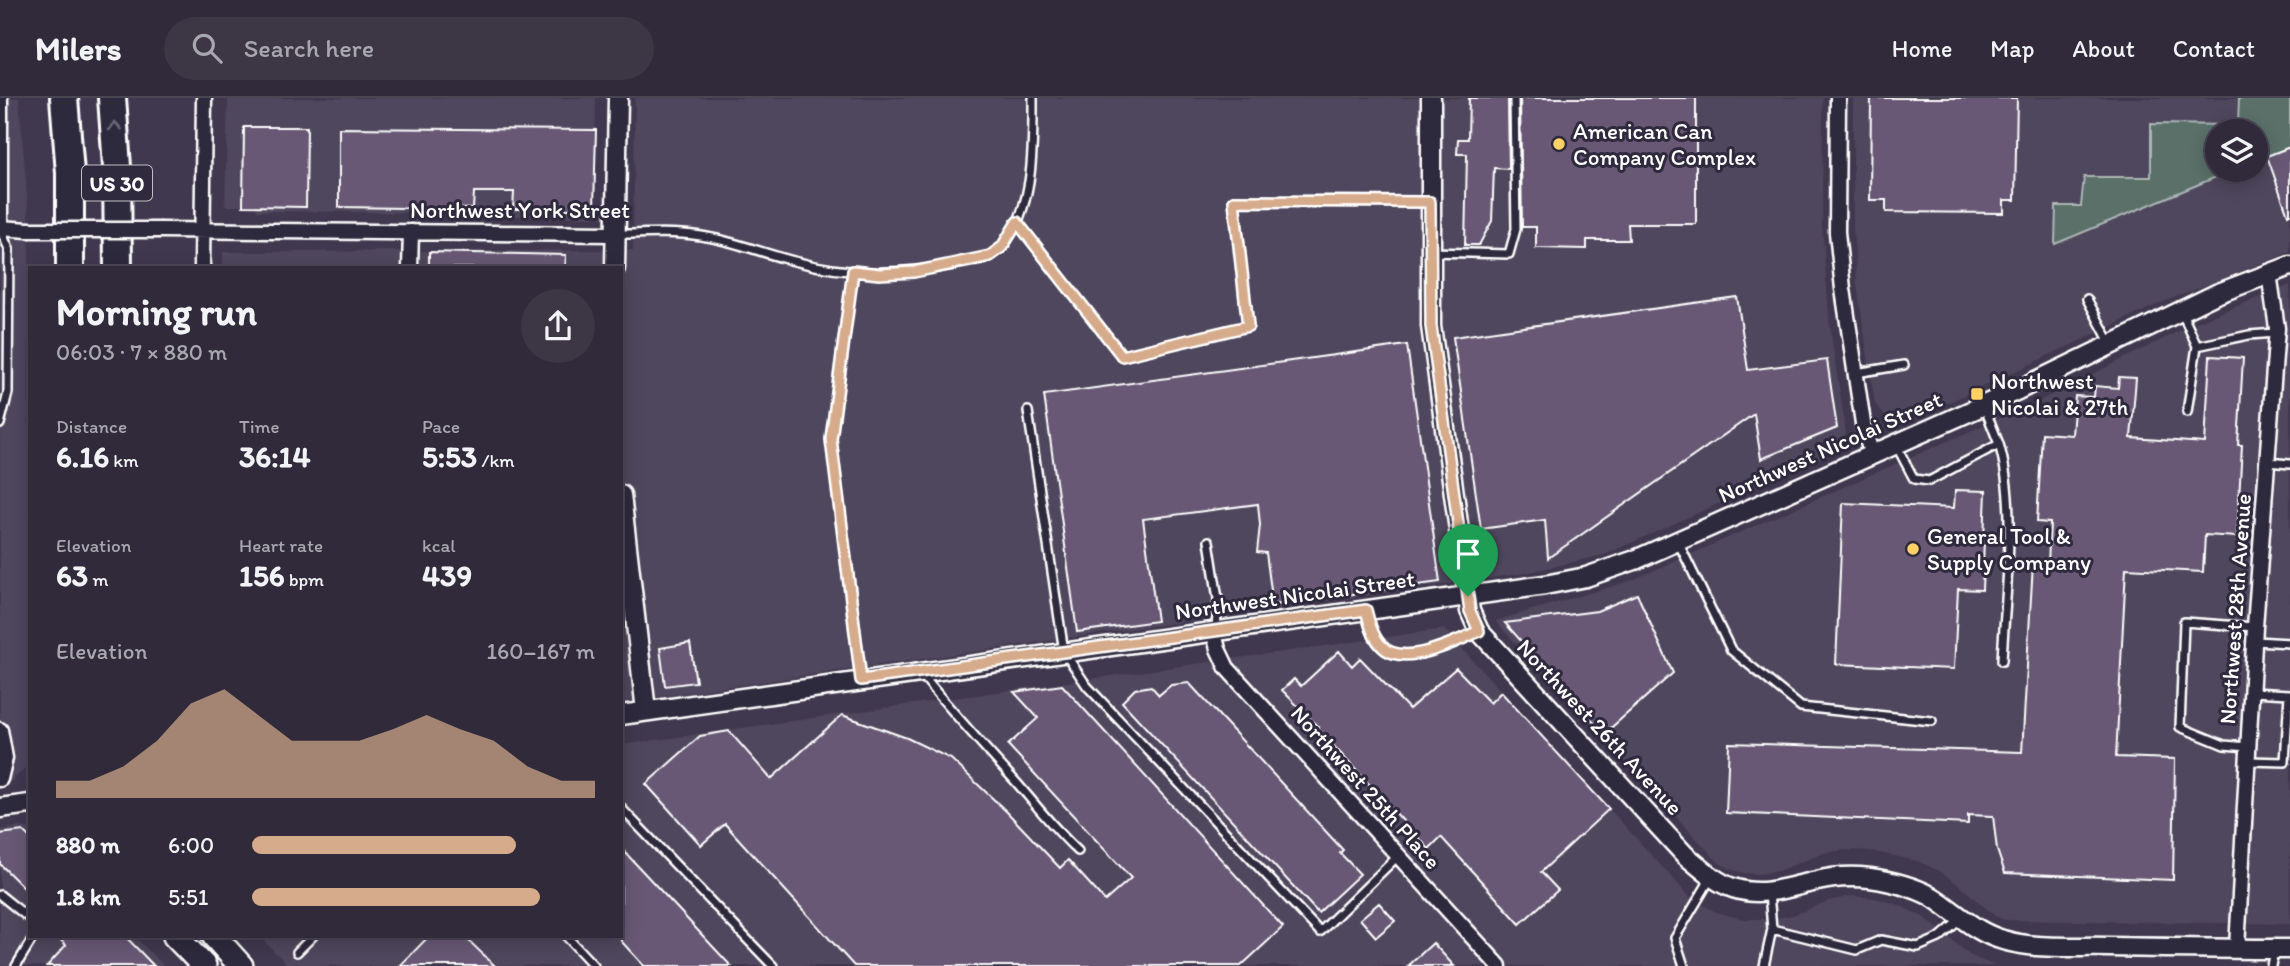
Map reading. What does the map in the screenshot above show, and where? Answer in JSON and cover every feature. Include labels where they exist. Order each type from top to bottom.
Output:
[{"type":"highway","name":"US 30","points":[[64,98],[70,173],[70,266]]},
{"type":"highway","name":"US 30","points":[[112,98],[117,167],[118,266]]},
{"type":"highway","points":[[177,938],[204,966]]},
{"type":"highway","points":[[216,938],[241,966]]},
{"type":"street","points":[[0,98],[0,228]]},
{"type":"street","points":[[202,266],[204,98]]},
{"type":"street","points":[[615,266],[618,98]]},
{"type":"street","name":"Northwest 26th Avenue","points":[[1431,98],[1430,311],[1433,351],[1470,611],[1479,631],[1685,855],[1733,888],[1755,893],[1817,881],[1867,878],[1913,888],[1987,935],[2025,944],[2237,948],[2278,955]]},
{"type":"street","points":[[1838,98],[1837,232],[1864,430],[1872,455]]},
{"type":"street","name":"Northwest York Street","points":[[0,228],[616,234]]},
{"type":"street","points":[[410,266],[411,232]]},
{"type":"street","name":"Northwest Nicolai Street","points":[[623,715],[1545,585],[1586,577],[1634,561],[1984,405],[2216,294],[2290,266]]},
{"type":"street","name":"Northwest 28th Avenue","points":[[2237,948],[2276,333],[2269,273]]},
{"type":"street","points":[[623,515],[646,711]]},
{"type":"street","name":"Northwest 25th Place","points":[[1214,630],[1218,649],[1227,668],[1499,966]]},
{"type":"street","points":[[0,730],[5,758],[0,779]]},
{"type":"street","points":[[0,808],[28,804]]},
{"type":"lane","name":"Northwest York Street","points":[[616,234],[705,236],[796,262],[879,274],[914,272],[981,259],[1002,247],[1017,222],[1033,153],[1033,98]]},
{"type":"lane","points":[[1430,252],[1509,254],[1516,229],[1514,98]]},
{"type":"lane","points":[[1017,222],[1122,356],[1248,326],[1234,201],[1430,202]]},
{"type":"lane","points":[[0,228],[9,249],[8,393],[0,424]]},
{"type":"lane","points":[[853,271],[831,439],[861,680]]},
{"type":"lane","points":[[2087,299],[2111,344]]},
{"type":"lane","points":[[2181,310],[2197,346],[2188,412]]},
{"type":"lane","points":[[2197,346],[2249,335],[2276,333]]},
{"type":"lane","points":[[1856,373],[1904,365]]},
{"type":"lane","points":[[1984,405],[2006,469],[2008,528],[2002,661]]},
{"type":"lane","points":[[1028,411],[1064,652],[1087,686],[1320,932],[1398,856]]},
{"type":"lane","points":[[1896,444],[1914,479],[1929,481],[1998,444]]},
{"type":"lane","points":[[2267,462],[2290,464]]},
{"type":"lane","points":[[1209,541],[1218,599],[1214,630]]},
{"type":"lane","points":[[1677,541],[1731,650],[1801,706],[1932,721]]},
{"type":"lane","points":[[1366,610],[1371,630],[1382,647],[1397,655],[1444,648],[1479,631]]},
{"type":"lane","points":[[2252,692],[2290,694],[2286,762],[2248,754],[2180,727],[2184,622],[2290,643]]},
{"type":"lane","points":[[920,672],[965,727],[1078,851]]},
{"type":"lane","points":[[623,810],[773,966]]},
{"type":"lane","points":[[1684,966],[1675,938],[1712,876]]},
{"type":"lane","points":[[1764,966],[1772,929],[1769,892]]},
{"type":"lane","points":[[0,895],[28,917]]},
{"type":"lane","points":[[1772,929],[1857,950],[1881,940],[1918,947],[1939,938],[1962,919]]},
{"type":"lane","points":[[16,966],[33,938]]},
{"type":"lane","points":[[296,952],[311,938]]},
{"type":"lane","points":[[568,938],[594,966]]},
{"type":"shaded area","points":[[0,98],[19,98],[29,252],[27,766],[12,781],[0,784]]},
{"type":"shaded area","points":[[228,98],[596,98],[594,217],[513,216],[513,209],[443,208],[443,213],[257,211],[256,206],[225,206]]},
{"type":"shaded area","points":[[635,98],[1823,98],[1822,226],[1830,327],[1846,433],[1842,444],[1819,459],[1604,555],[1525,573],[623,702],[623,266],[223,266],[223,252],[633,250]]},
{"type":"shaded area","points":[[1853,98],[2290,98],[2290,252],[2163,302],[1911,420],[1894,421],[1886,418],[1875,404],[1857,285],[1853,229]]},
{"type":"shaded area","points":[[2290,285],[2290,924],[2004,920],[1995,916],[1937,870],[1917,861],[1871,851],[1824,853],[1778,871],[1760,874],[1732,870],[1719,863],[1495,621],[1630,581],[2043,399],[2199,321]]},
{"type":"shaded area","points":[[1444,629],[1690,897],[1716,912],[1743,919],[1793,915],[1851,896],[1875,898],[1899,905],[1925,918],[1971,956],[1995,966],[289,966],[261,938],[623,938],[623,745]]},
{"type":"shaded area","points":[[28,828],[28,938],[136,938],[164,966],[0,966],[0,830]]},
{"type":"green space","points":[[2239,98],[2290,98],[2290,147],[2268,155],[2268,119],[2238,119]]},
{"type":"green space","points":[[2151,124],[2205,125],[2205,182],[2055,244],[2056,206],[2081,206],[2084,177],[2151,177]]},
{"type":"building","points":[[1469,98],[1508,98],[1509,169],[1494,168],[1492,221],[1479,245],[1465,245],[1467,154],[1457,154],[1458,139],[1468,139]]},
{"type":"building","name":"American Can Company Complex","points":[[1520,98],[1696,98],[1696,224],[1628,224],[1629,240],[1587,240],[1587,249],[1536,248],[1536,227],[1522,227]]},
{"type":"building","points":[[1871,98],[2017,98],[2015,200],[2004,200],[2004,213],[1886,212],[1886,200],[1870,200]]},
{"type":"building","points":[[244,127],[307,127],[306,207],[243,206]]},
{"type":"building","points":[[339,128],[596,130],[594,209],[513,209],[514,192],[474,192],[473,209],[339,207]]},
{"type":"building","points":[[2290,147],[2288,215],[2268,159],[2268,156]]},
{"type":"building","points":[[429,252],[566,255],[565,266],[429,266]]},
{"type":"building","points":[[1737,297],[1748,370],[1827,360],[1837,428],[1761,459],[1754,414],[1548,558],[1545,520],[1481,529],[1453,337]]},
{"type":"building","points":[[1407,345],[1440,582],[1273,605],[1266,553],[1257,552],[1260,525],[1258,504],[1143,519],[1157,621],[1077,632],[1044,395]]},
{"type":"building","points":[[2210,356],[2243,358],[2237,537],[2205,535],[2203,572],[2126,568],[2116,757],[2175,759],[2173,880],[2005,873],[1997,850],[1993,816],[1968,815],[1968,824],[1726,813],[1729,743],[2022,752],[2033,563],[2048,564],[2050,523],[2037,522],[2042,433],[2072,435],[2075,396],[2094,397],[2095,386],[2118,388],[2119,377],[2136,378],[2131,438],[2205,443]]},
{"type":"building","name":"General Tool & Supply Company","points":[[1955,490],[1986,491],[1982,590],[1958,589],[1954,669],[1836,664],[1843,503],[1954,508]]},
{"type":"building","points":[[1637,594],[1673,673],[1604,734],[1505,623],[1597,611]]},
{"type":"building","points":[[690,643],[696,682],[665,686],[660,648]]},
{"type":"building","points":[[1339,651],[1352,666],[1360,658],[1409,709],[1456,668],[1490,703],[1501,692],[1609,809],[1541,872],[1558,890],[1520,924],[1441,837],[1429,849],[1282,690],[1294,679],[1301,686]]},
{"type":"building","points":[[1189,683],[1343,850],[1340,853],[1360,874],[1318,913],[1122,702],[1135,689],[1151,686],[1159,695],[1171,685]]},
{"type":"building","points":[[1062,685],[1283,927],[1241,966],[854,966],[725,824],[701,845],[646,784],[700,736],[729,731],[771,779],[842,715],[907,738],[951,759],[1007,812],[1060,868],[1068,860],[1105,901],[1131,878],[1008,745],[1038,718],[1014,692]]},
{"type":"building","points":[[23,831],[28,836],[28,892],[0,864],[0,834]]},
{"type":"building","points":[[623,850],[731,966],[644,966],[621,941]]},
{"type":"building","points":[[1379,903],[1395,921],[1376,937],[1360,919]]},
{"type":"building","points":[[58,938],[127,938],[154,966],[47,966],[66,945]]},
{"type":"building","points":[[427,938],[466,938],[495,966],[400,966]]},
{"type":"building","points":[[1433,943],[1454,966],[1408,966]]},
{"type":"place","name":"American Can Company Complex","points":[[1559,144]]},
{"type":"place","name":"Northwest Nicolai & 27th","points":[[1977,394]]},
{"type":"place","name":"General Tool & Supply Company","points":[[1913,549]]},
{"type":"route","points":[[1234,201],[1430,202],[1433,351],[1468,596],[1470,611],[1479,631],[1444,648],[1397,655],[1382,647],[1371,630],[1366,610],[861,680],[831,439],[853,271],[879,274],[914,272],[971,262],[990,256],[1002,247],[1017,222],[1122,356],[1248,326],[1234,201]]}]
